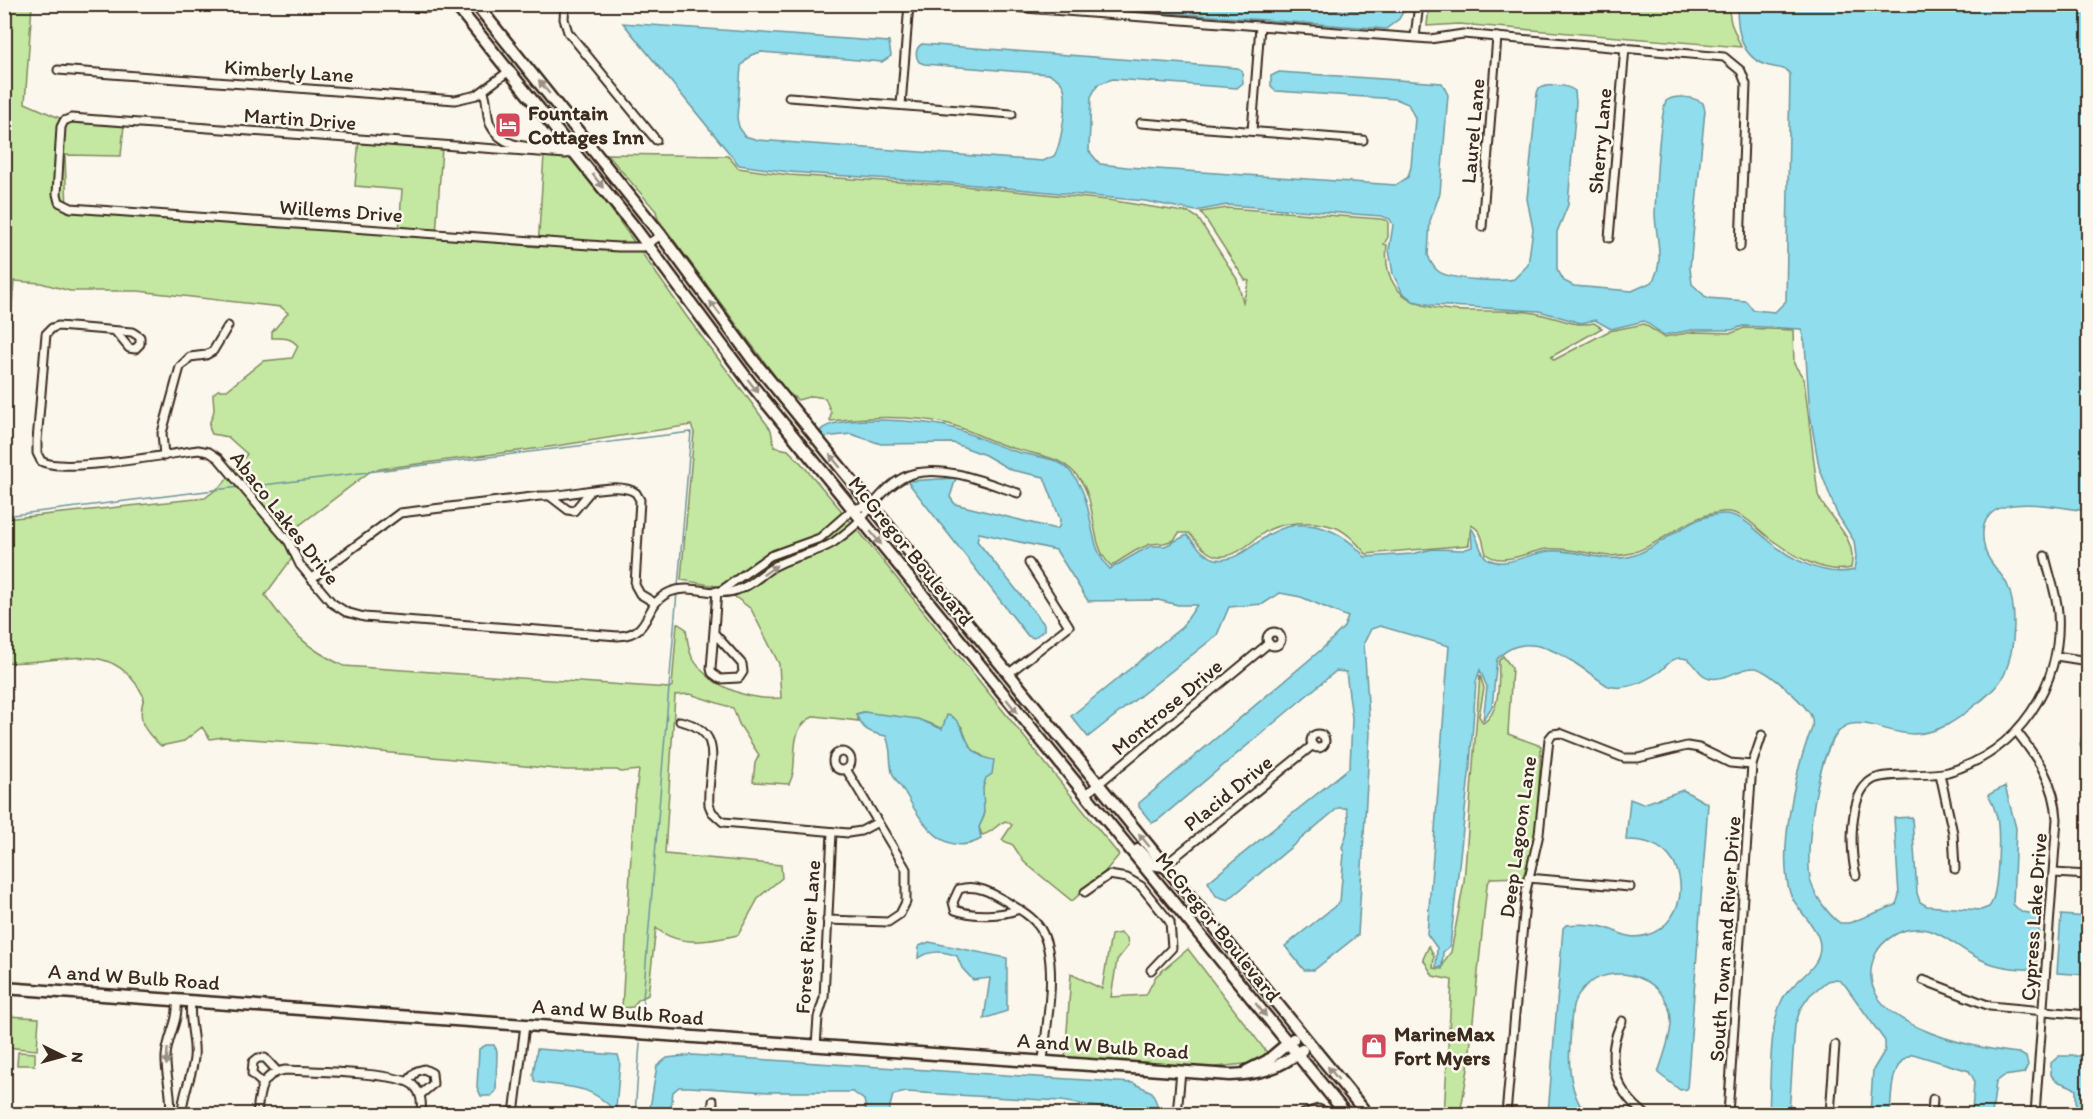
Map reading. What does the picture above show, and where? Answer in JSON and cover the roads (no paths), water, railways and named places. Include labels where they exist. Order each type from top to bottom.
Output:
[{"type":"main road","name":"McGregor Boulevard","points":[[455,4],[648,245],[751,384],[1346,1114]]},
{"type":"main road","name":"McGregor Boulevard","points":[[476,4],[633,199],[753,360],[1367,1114]]},
{"type":"main road","points":[[574,151],[591,156],[624,194],[633,199]]},
{"type":"main road","points":[[962,643],[975,651],[996,674],[1008,674]]},
{"type":"main road","points":[[1113,829],[1124,834],[1151,864],[1164,866]]},
{"type":"main road","points":[[1152,878],[1160,876],[1169,881],[1200,917],[1208,920]]},
{"type":"main road","points":[[1191,925],[1207,934],[1218,946],[1229,946]]},
{"type":"main road","name":"A and W Bulb Road","points":[[4,988],[1230,1075],[1269,1071],[1309,1044]]},
{"type":"main road","name":"A and W Bulb Road","points":[[1230,1075],[1258,1067],[1300,1032]]},
{"type":"street","points":[[366,4],[427,8],[435,4]]},
{"type":"street","points":[[565,4],[564,19],[568,32],[656,140]]},
{"type":"street","points":[[901,105],[909,4]]},
{"type":"street","points":[[974,4],[1415,38],[1437,38],[1455,33],[1718,56],[1731,60],[1741,70],[1746,90],[1740,247]]},
{"type":"street","points":[[1415,38],[1419,4]]},
{"type":"street","points":[[1252,131],[1260,26]]},
{"type":"street","name":"Laurel Lane","points":[[1482,227],[1497,37]]},
{"type":"street","name":"Sherry Lane","points":[[1609,238],[1625,47]]},
{"type":"street","name":"Kimberly Lane","points":[[58,70],[448,100],[470,98],[484,92],[509,71]]},
{"type":"street","points":[[484,92],[490,123],[501,140],[514,145],[574,151]]},
{"type":"street","points":[[789,97],[1012,114]]},
{"type":"street","name":"Martin Drive","points":[[59,160],[61,127],[64,121],[77,118],[566,154],[574,151]]},
{"type":"street","points":[[1141,123],[1363,140]]},
{"type":"street","name":"Willems Drive","points":[[59,160],[57,194],[59,202],[71,208],[608,247],[640,248],[648,245]]},
{"type":"street","points":[[648,245],[661,235]]},
{"type":"street","name":"Abaco Lakes Drive","points":[[115,331],[58,326],[46,334],[38,458],[44,464],[164,456],[198,450],[209,452],[218,458],[292,546],[300,565],[311,579],[339,608],[364,617],[618,636],[632,634],[642,628],[655,603]]},
{"type":"street","points":[[164,456],[162,433],[180,367],[190,357],[206,355],[213,351],[228,326]]},
{"type":"street","points":[[311,579],[400,513],[551,497],[618,486],[636,493],[640,507],[635,585],[640,594],[655,603],[668,593],[681,589],[738,590],[775,566],[827,546],[861,520],[870,505],[902,479],[924,472],[958,474],[1018,493]]},
{"type":"street","points":[[551,497],[568,510],[574,511],[591,492]]},
{"type":"street","points":[[717,591],[732,585],[777,552],[820,538],[853,509],[870,505]]},
{"type":"street","points":[[1856,875],[1852,848],[1855,808],[1863,789],[1873,779],[1940,774],[1974,762],[2017,732],[2045,690],[2056,656],[2058,612],[2045,556]]},
{"type":"street","points":[[1008,674],[1069,626],[1029,563]]},
{"type":"street","points":[[714,633],[742,664],[743,672],[739,678],[720,679],[712,673],[714,633],[717,591]]},
{"type":"street","name":"Montrose Drive","points":[[1085,795],[1269,644]]},
{"type":"street","points":[[2056,656],[2088,661]]},
{"type":"street","points":[[680,721],[699,726],[711,742],[708,797],[709,805],[716,818],[730,825],[832,832],[854,832],[878,822]]},
{"type":"street","name":"Cypress Lake Drive","points":[[2017,732],[2042,767],[2054,797],[2057,826],[2035,1114]]},
{"type":"street","name":"Deep Lagoon Lane","points":[[1506,1114],[1528,879],[1539,834],[1547,746],[1553,734],[1560,733],[1624,758],[1638,759],[1687,746],[1700,748],[1730,763],[1752,765]]},
{"type":"street","points":[[1752,765],[1762,735]]},
{"type":"street","name":"Placid Drive","points":[[1164,866],[1312,745]]},
{"type":"street","name":"South Town and River Drive","points":[[1728,1114],[1752,765]]},
{"type":"street","points":[[827,920],[881,924],[895,919],[904,909],[906,869],[846,769]]},
{"type":"street","points":[[1940,774],[1953,833],[1955,869]]},
{"type":"street","name":"Forest River Lane","points":[[816,1046],[818,1017],[824,998],[832,832]]},
{"type":"street","points":[[2054,873],[2088,875]]},
{"type":"street","points":[[1085,892],[1109,875],[1127,878],[1141,886],[1170,922],[1172,948],[1151,970]]},
{"type":"street","points":[[1141,886],[1152,878]]},
{"type":"street","points":[[1528,879],[1630,887]]},
{"type":"street","points":[[1018,909],[1004,914],[965,913],[955,910],[953,902],[959,889],[970,887],[987,890],[1018,909],[1039,927],[1050,957],[1043,1061]]},
{"type":"street","points":[[1923,980],[1982,1004],[2044,1013],[2088,1015]]},
{"type":"street","points":[[170,1114],[171,1094],[166,1054],[177,1020],[177,1000]]},
{"type":"street","points":[[182,1114],[183,1099],[194,1060],[189,1015],[191,1001]]},
{"type":"street","points":[[1622,1021],[1613,1046],[1614,1074],[1626,1098],[1645,1114]]},
{"type":"street","points":[[514,1114],[525,1025]]},
{"type":"street","points":[[1830,1114],[1835,1045]]},
{"type":"street","points":[[262,1083],[252,1074],[253,1062],[258,1058],[265,1058],[277,1071]]},
{"type":"street","points":[[408,1081],[417,1071],[424,1069],[432,1074],[433,1084],[420,1095]]},
{"type":"street","points":[[257,1114],[262,1083],[277,1071],[388,1077],[408,1081],[420,1095],[421,1114]]},
{"type":"street","points":[[1177,1114],[1181,1071]]},
{"type":"street","points":[[1932,1114],[1933,1099]]},
{"type":"street","points":[[712,1114],[713,1101]]},
{"type":"street","points":[[1304,1114],[1318,1108],[1332,1114]]},
{"type":"water","points":[[1284,4],[1331,11],[1361,10],[1364,5],[1407,5],[1399,19],[1386,29],[1060,5]]},
{"type":"water","points":[[1737,5],[2088,5],[2088,515],[2081,510],[2031,504],[1999,509],[1988,517],[1983,530],[1985,550],[1989,560],[2007,584],[2013,605],[2013,640],[2003,678],[1987,696],[1961,717],[1931,731],[1906,734],[1868,725],[1851,724],[1844,727],[1835,737],[1820,774],[1809,844],[1811,884],[1821,903],[1840,923],[1849,923],[1896,905],[1899,895],[1894,818],[1912,817],[1917,893],[1920,902],[1927,906],[1981,910],[1989,907],[1992,901],[1998,864],[1997,817],[1988,795],[2005,786],[2016,828],[2013,904],[2021,912],[2040,914],[2036,970],[2009,968],[1988,963],[1932,931],[1913,929],[1897,934],[1883,944],[1876,953],[1871,977],[1878,998],[1895,1014],[1919,1028],[1973,1046],[2019,1053],[2026,1057],[2028,1065],[2024,1073],[2004,1076],[1996,1082],[1992,1114],[1972,1114],[1974,1080],[1969,1071],[1913,1054],[1905,1058],[1896,1071],[1890,1114],[1870,1114],[1873,1070],[1885,1050],[1885,1041],[1845,985],[1837,979],[1827,981],[1810,995],[1801,1008],[1795,1025],[1789,1114],[1769,1114],[1770,1071],[1778,1010],[1787,992],[1816,962],[1820,948],[1817,934],[1790,893],[1786,855],[1790,810],[1800,764],[1812,728],[1812,719],[1798,700],[1768,674],[1755,668],[1749,668],[1722,678],[1710,678],[1702,674],[1690,661],[1678,658],[1641,682],[1614,687],[1608,686],[1554,651],[1539,646],[1524,645],[1510,649],[1497,659],[1492,707],[1483,720],[1487,687],[1480,670],[1476,682],[1470,766],[1450,946],[1443,952],[1442,967],[1436,967],[1437,948],[1427,934],[1449,646],[1380,626],[1371,629],[1364,643],[1370,733],[1358,935],[1314,970],[1304,970],[1285,946],[1340,902],[1344,853],[1342,847],[1348,822],[1346,808],[1338,808],[1228,900],[1216,896],[1208,882],[1350,767],[1352,718],[1346,672],[1336,671],[1158,820],[1152,823],[1139,807],[1139,803],[1322,649],[1344,627],[1348,617],[1301,597],[1280,593],[1263,604],[1229,607],[1217,635],[1088,737],[1071,716],[1182,627],[1197,605],[1178,605],[1158,600],[1088,601],[1056,550],[979,533],[977,541],[1044,624],[1044,630],[1034,638],[1028,636],[907,481],[956,478],[950,497],[955,504],[1056,529],[1059,527],[1060,519],[1044,477],[1011,470],[985,455],[953,443],[881,444],[851,434],[825,437],[820,431],[828,425],[861,420],[938,425],[966,432],[1021,453],[1057,462],[1069,470],[1078,482],[1088,508],[1097,547],[1102,559],[1110,569],[1151,546],[1165,546],[1187,535],[1208,555],[1216,559],[1230,558],[1270,534],[1296,525],[1309,525],[1334,532],[1356,547],[1365,557],[1412,554],[1433,549],[1463,550],[1472,547],[1471,528],[1485,557],[1495,562],[1510,561],[1550,551],[1603,558],[1624,558],[1645,551],[1702,518],[1725,514],[1743,520],[1785,553],[1808,565],[1831,571],[1854,570],[1856,557],[1854,541],[1837,514],[1819,467],[1810,415],[1805,344],[1801,329],[1743,326],[1732,330],[1692,330],[1664,335],[1644,321],[1611,329],[1595,320],[1581,323],[1539,311],[1431,305],[1413,301],[1402,292],[1393,274],[1389,250],[1393,225],[1390,219],[1381,216],[1227,205],[1196,211],[1145,201],[964,184],[789,172],[739,165],[623,23],[889,42],[891,56],[882,62],[761,52],[751,55],[741,66],[737,118],[739,127],[745,136],[758,140],[1043,161],[1054,156],[1062,132],[1065,91],[1059,80],[1048,74],[924,64],[919,62],[917,57],[916,52],[920,46],[922,44],[1238,68],[1242,71],[1243,83],[1237,88],[1113,79],[1098,84],[1091,97],[1089,151],[1100,164],[1127,167],[1396,185],[1408,177],[1411,167],[1415,118],[1408,104],[1396,99],[1276,91],[1271,86],[1271,76],[1279,72],[1442,83],[1448,95],[1440,193],[1430,221],[1428,255],[1438,271],[1475,280],[1514,279],[1528,265],[1533,229],[1527,199],[1537,93],[1539,88],[1558,85],[1575,91],[1576,102],[1568,205],[1557,232],[1557,269],[1564,281],[1574,286],[1632,291],[1652,282],[1659,257],[1655,213],[1663,112],[1666,101],[1679,97],[1690,98],[1703,103],[1705,110],[1690,268],[1692,284],[1707,298],[1746,301],[1753,310],[1775,312],[1786,301],[1790,74],[1783,69],[1759,62],[1746,50],[1739,33]]},
{"type":"water","points":[[2088,707],[2088,769],[2080,745]]},
{"type":"water","points":[[864,712],[918,719],[942,729],[947,715],[959,723],[969,745],[975,752],[994,760],[992,774],[986,778],[983,787],[984,816],[979,827],[981,839],[957,845],[936,835],[927,827],[893,775],[886,736],[867,730],[858,719],[856,714]]},
{"type":"water","points":[[1683,790],[1708,804],[1687,1089],[1680,1090],[1658,1073],[1671,1024],[1668,1006],[1660,991],[1646,981],[1631,975],[1614,974],[1598,978],[1584,988],[1574,1003],[1571,1018],[1570,1072],[1577,1099],[1586,1114],[1548,1114],[1563,928],[1566,925],[1594,925],[1629,936],[1640,937],[1661,928],[1672,917],[1678,904],[1680,889],[1679,875],[1673,861],[1663,850],[1649,843],[1626,840],[1630,799],[1643,804]]},
{"type":"water","points":[[2061,915],[2088,917],[2088,975],[2057,973]]},
{"type":"water","points":[[929,942],[1007,958],[1007,1011],[984,1019],[990,978],[973,980],[962,968],[957,956],[952,954],[932,953],[918,958],[919,946]]},
{"type":"water","points":[[486,1045],[494,1045],[497,1051],[496,1091],[491,1096],[481,1096],[477,1087],[479,1049]]},
{"type":"water","points":[[537,1049],[618,1055],[620,1062],[616,1108],[613,1109],[595,1095],[577,1088],[535,1082],[533,1075]]},
{"type":"water","points":[[692,1055],[1133,1083],[1152,1092],[1157,1104],[1156,1114],[1113,1114],[1104,1108],[1061,1101],[906,1092],[893,1095],[888,1114],[867,1114],[864,1100],[853,1092],[768,1092],[679,1087],[673,1092],[670,1114],[649,1114],[657,1066],[667,1058]]},
{"type":"water","points":[[2059,1056],[2088,1056],[2088,1114],[2076,1114],[2076,1090],[2051,1075],[2051,1063]]},
{"type":"waterway","points":[[247,487],[691,432],[678,587]]},
{"type":"waterway","points":[[4,516],[239,487]]},
{"type":"waterway","points":[[641,1023],[677,592]]},
{"type":"waterway","points":[[635,1114],[640,1043]]},
{"type":"place","name":"Fountain Cottages Inn","points":[[508,125]]},
{"type":"place","name":"MarineMax Fort Myers","points":[[1374,1046]]}]
